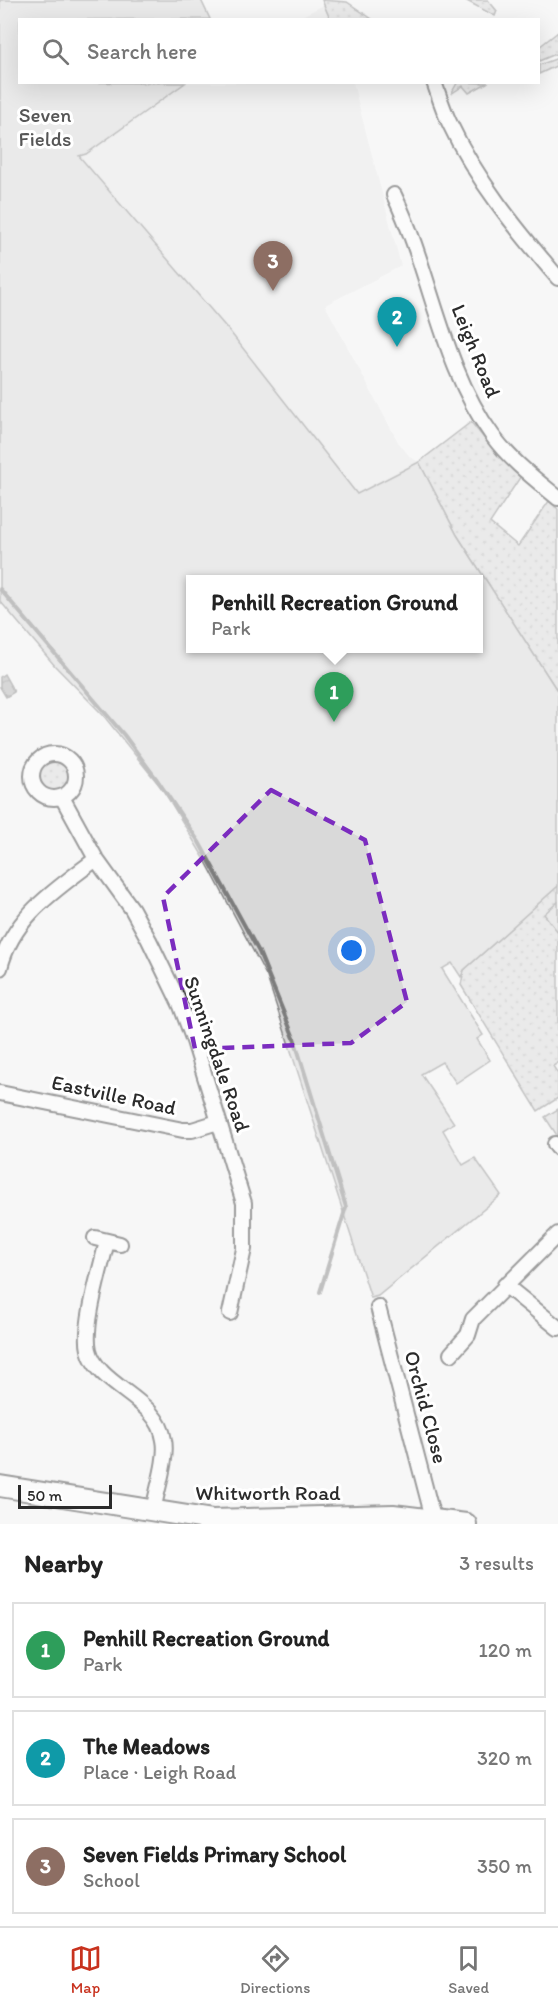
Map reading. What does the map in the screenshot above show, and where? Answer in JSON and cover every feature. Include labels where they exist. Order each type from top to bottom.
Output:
[{"type":"main road","name":"Whitworth Road","points":[[0,1486],[153,1512],[236,1521],[393,1515],[433,1518],[466,1524]]},
{"type":"street","points":[[436,84],[449,122],[473,167],[558,278]]},
{"type":"street","name":"Leigh Road","points":[[394,195],[422,266],[459,375],[475,408],[503,449],[558,498]]},
{"type":"street","name":"Sunningdale Road","points":[[62,797],[96,859],[132,909],[165,971],[194,1041],[238,1179],[246,1216],[244,1249],[230,1313]]},
{"type":"street","points":[[0,969],[6,947],[19,924],[42,901],[96,859]]},
{"type":"street","name":"Eastville Road","points":[[0,1093],[183,1130],[192,1130],[218,1122]]},
{"type":"street","points":[[451,1354],[468,1335],[473,1319],[558,1234]]},
{"type":"street","points":[[107,1241],[89,1327],[90,1352],[101,1369],[145,1407],[162,1429],[164,1452],[153,1512]]},
{"type":"street","points":[[505,1286],[558,1328]]},
{"type":"street","name":"Orchid Close","points":[[378,1307],[433,1518]]},
{"type":"highlighted area","points":[[271,790],[365,840],[407,1002],[351,1043],[195,1049],[163,897]]},
{"type":"shaded area","points":[[324,5],[330,18],[298,18]]},
{"type":"shaded area","points":[[184,84],[353,84],[401,266],[325,305],[398,442],[410,457],[419,462],[357,495],[231,333],[78,156],[86,154]]},
{"type":"green space","name":"Seven Fields","points":[[0,0],[201,0],[210,18],[18,18],[18,84],[184,84],[86,154],[79,156],[231,333],[357,494],[419,462],[457,535],[483,575],[186,575],[186,653],[483,653],[483,575],[558,692],[558,886],[464,970],[461,977],[452,963],[442,969],[483,1035],[477,1039],[490,1060],[456,1083],[442,1062],[421,1074],[454,1123],[443,1130],[463,1165],[475,1158],[501,1195],[378,1296],[371,1298],[267,977],[204,858],[164,791],[103,715],[55,666],[0,601]]},
{"type":"green space","points":[[322,0],[347,2],[371,18],[330,18]]},
{"type":"green space","points":[[465,0],[488,0],[497,11],[495,16]]},
{"type":"green space","points":[[558,32],[558,53],[540,61],[540,46]]},
{"type":"green space","points":[[558,58],[558,65],[540,74],[540,65]]},
{"type":"green space","points":[[456,84],[485,84],[469,93],[463,86],[451,94]]},
{"type":"green space","points":[[471,422],[499,457],[521,476],[490,523],[518,546],[549,501],[558,509],[558,692],[457,535],[419,462]]},
{"type":"green space","points":[[54,760],[65,765],[70,776],[65,787],[54,792],[43,787],[38,776],[43,765]]},
{"type":"green space","points":[[558,886],[558,1063],[553,1066],[558,1074],[558,1098],[538,1111],[461,985],[464,970]]},
{"type":"green space","points":[[558,902],[558,932],[544,914]]},
{"type":"green space","points":[[558,1109],[558,1137],[545,1117]]},
{"type":"water","points":[[4,674],[14,692],[6,697],[0,687],[0,677]]},
{"type":"waterway","points":[[0,589],[124,735],[158,781],[199,842],[259,952],[294,1038],[346,1207],[320,1292]]},
{"type":"place","name":"Seven Fields Primary School","points":[[273,291]]},
{"type":"place","name":"The Meadows","points":[[397,347]]},
{"type":"place","name":"Penhill Recreation Ground","points":[[334,722]]}]
